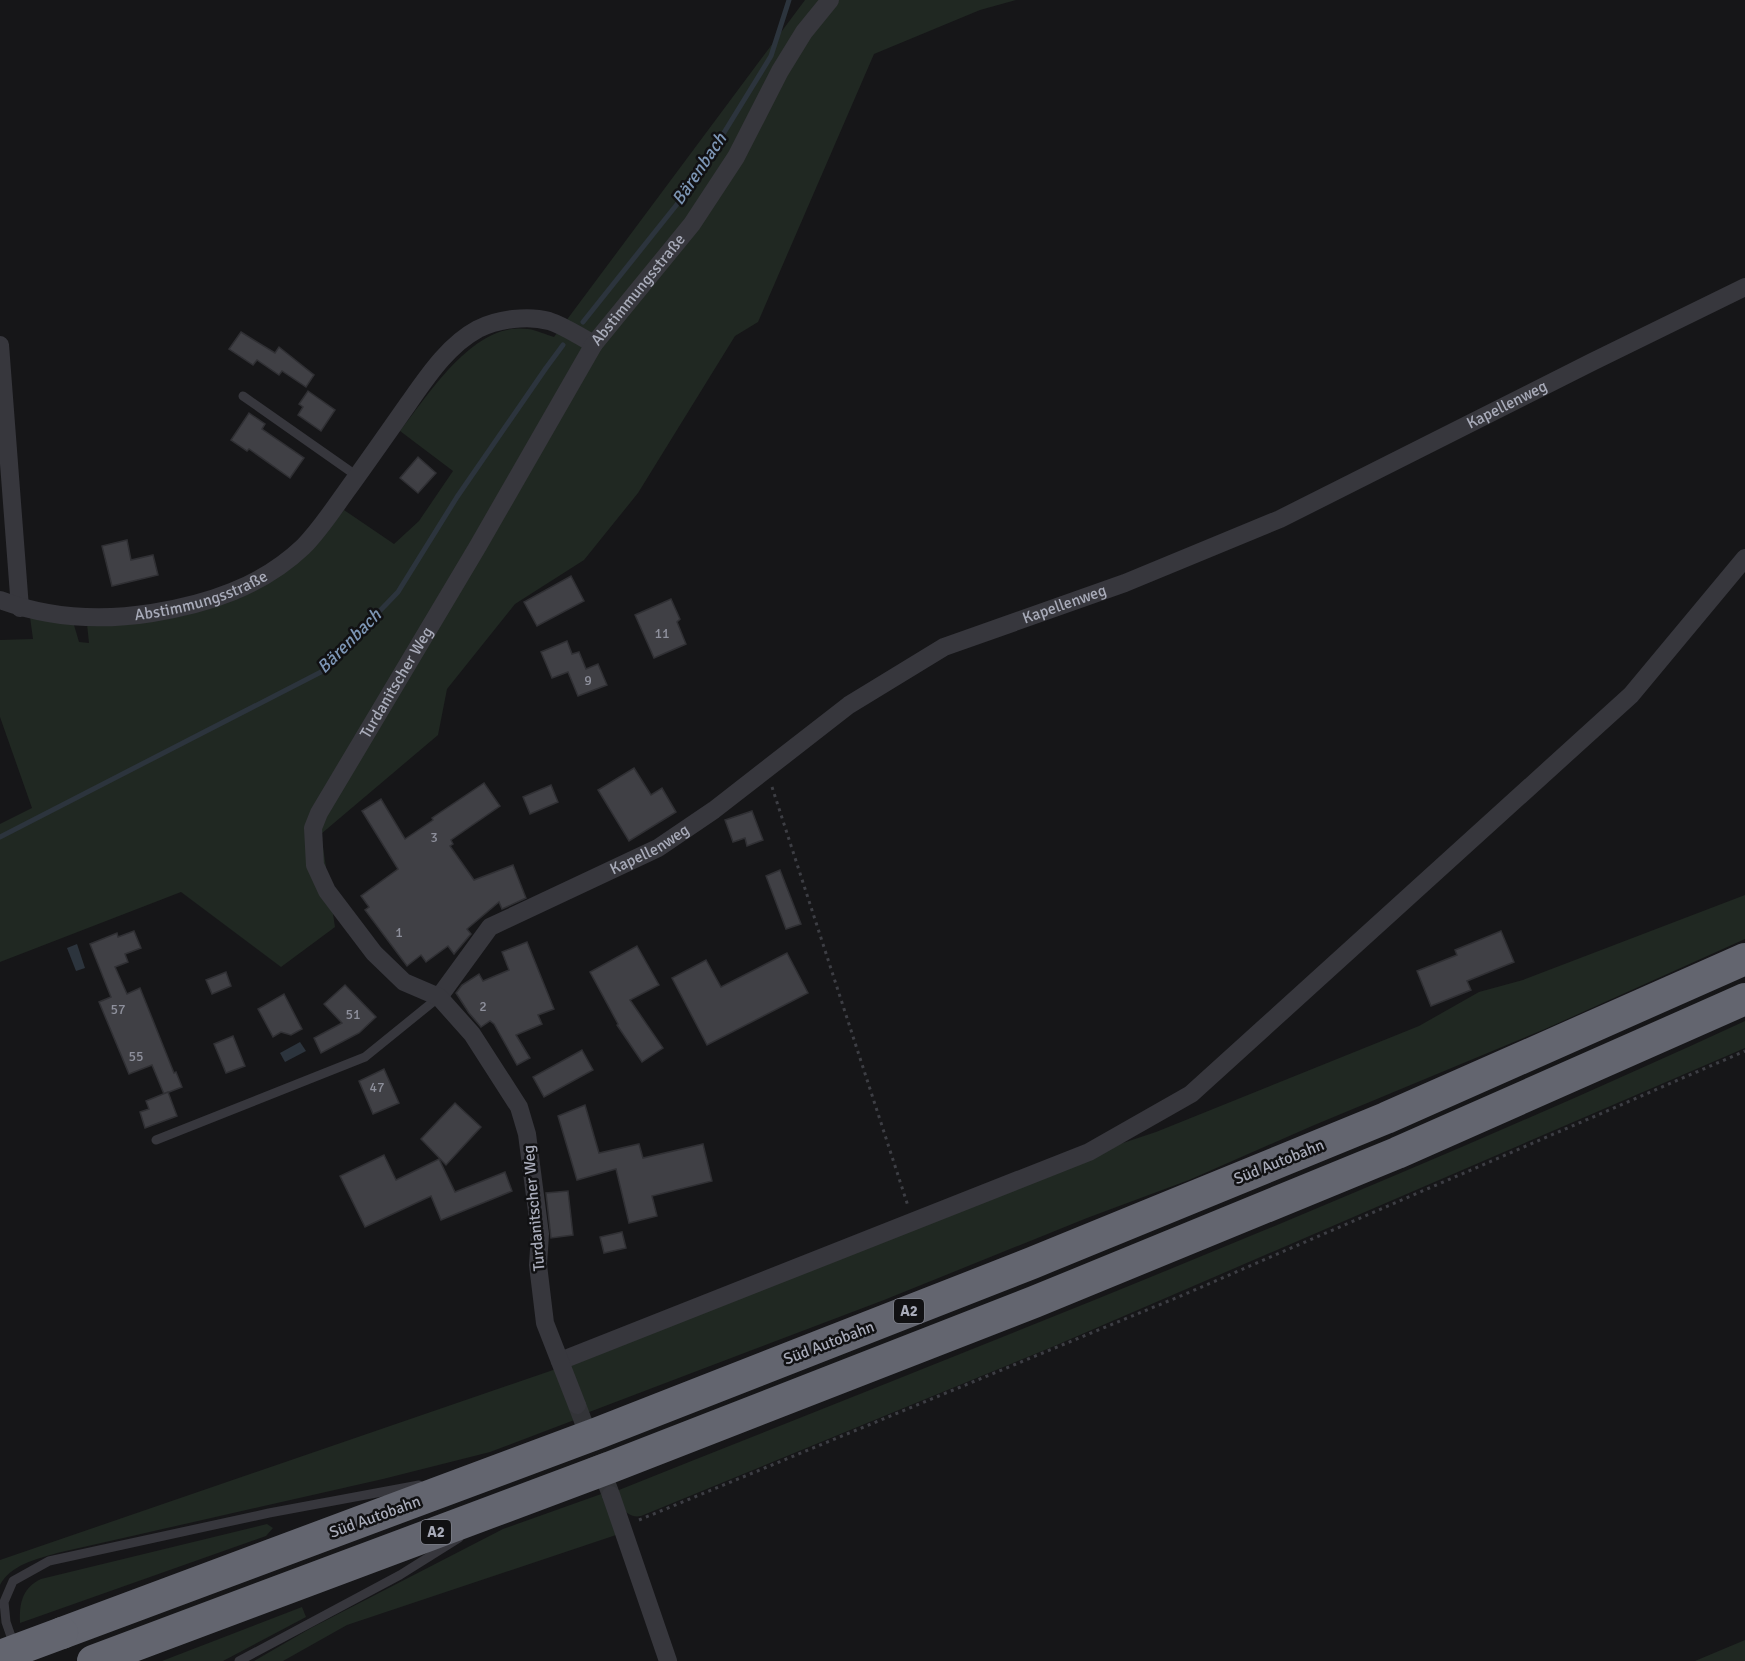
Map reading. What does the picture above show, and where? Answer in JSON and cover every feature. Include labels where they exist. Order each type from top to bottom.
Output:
[{"type":"highway","name":"Süd Autobahn","points":[[0,1656],[501,1470],[1032,1263],[1386,1118],[1745,959]]},
{"type":"highway","name":"A2","points":[[93,1661],[516,1503],[1045,1297],[1397,1153],[1745,999]]},
{"type":"street","name":"Abstimmungsstraße","points":[[0,600],[20,608],[94,618],[180,608],[225,596],[264,577],[302,547],[325,521],[431,371],[457,344],[479,328],[527,318],[549,321],[594,344],[692,224],[736,157],[780,71],[804,32],[830,0]]},
{"type":"street","name":"Kapellenweg","points":[[439,997],[490,927],[658,848],[714,810],[849,705],[944,647],[1125,582],[1280,519],[1745,287]]},
{"type":"street","name":"Turdanitscher Weg","points":[[577,1405],[545,1323],[538,1265],[540,1234],[527,1134],[519,1107],[472,1034],[439,997],[404,982],[374,953],[327,891],[315,866],[313,828],[319,813],[478,546],[594,344]]},
{"type":"street","points":[[0,345],[20,608]]},
{"type":"street","points":[[560,1361],[1089,1152],[1191,1094],[1630,695],[1745,558]]},
{"type":"street","points":[[611,1495],[668,1661]]},
{"type":"lane","points":[[243,396],[357,476]]},
{"type":"lane","points":[[156,1140],[365,1057],[439,997]]},
{"type":"lane","points":[[443,1480],[501,1470]]},
{"type":"lane","points":[[19,1661],[6,1622],[4,1602],[12,1581],[49,1561],[269,1513],[432,1483]]},
{"type":"lane","points":[[477,1527],[516,1503]]},
{"type":"lane","points":[[239,1661],[400,1575],[468,1533]]},
{"type":"path","points":[[758,775],[773,788],[914,1222]]},
{"type":"path","points":[[623,1526],[1183,1295],[1745,1051]]},
{"type":"shaded area","points":[[805,0],[1016,0],[980,10],[874,54],[758,322],[735,336],[638,493],[584,560],[515,604],[447,689],[438,735],[321,834],[335,927],[281,967],[181,892],[0,962],[0,824],[32,808],[0,717],[0,640],[33,639],[30,617],[74,625],[79,642],[89,643],[87,624],[129,623],[197,612],[319,540],[344,510],[394,544],[419,521],[453,471],[400,431],[439,380],[471,348],[489,336],[508,330],[528,329],[554,337]]},
{"type":"shaded area","points":[[1745,895],[1745,939],[1545,1029],[1189,1180],[1087,1218],[884,1300],[584,1414],[567,1369],[574,1363],[1099,1151],[1156,1132],[1419,1026],[1479,992],[1523,980]]},
{"type":"shaded area","points":[[77,944],[85,968],[76,971],[67,948]]},
{"type":"shaded area","points":[[1745,1021],[1745,1048],[1052,1347],[641,1516],[627,1513],[614,1492],[1041,1322],[1324,1205],[1465,1146]]},
{"type":"shaded area","points":[[300,1042],[306,1051],[285,1062],[280,1053]]},
{"type":"shaded area","points":[[556,1369],[577,1419],[490,1452],[383,1479],[57,1553],[33,1560],[17,1568],[4,1578],[0,1585],[0,1560]]},
{"type":"shaded area","points":[[604,1493],[619,1534],[347,1625],[283,1661],[254,1661],[311,1628],[503,1529]]},
{"type":"shaded area","points":[[267,1524],[273,1528],[266,1536],[20,1623],[23,1597],[30,1587],[41,1579]]},
{"type":"shaded area","points":[[302,1607],[306,1617],[223,1661],[162,1661]]},
{"type":"shaded area","points":[[1745,1640],[1745,1661],[1695,1661]]},
{"type":"building","points":[[241,332],[275,353],[279,347],[314,375],[306,387],[282,371],[279,375],[257,360],[253,365],[229,349]]},
{"type":"building","points":[[308,391],[335,410],[321,431],[298,415],[303,407],[299,404]]},
{"type":"building","points":[[249,413],[265,424],[262,429],[304,458],[290,478],[249,449],[247,451],[231,440]]},
{"type":"building","points":[[418,457],[436,473],[418,493],[400,478]]},
{"type":"building","points":[[127,540],[131,560],[153,555],[158,575],[112,586],[102,546]]},
{"type":"building","points":[[571,576],[584,601],[537,626],[524,602]]},
{"type":"building","points":[[671,599],[680,619],[677,622],[686,644],[654,658],[635,615]]},
{"type":"building","points":[[567,641],[572,654],[579,652],[586,669],[598,664],[607,685],[578,696],[568,672],[552,678],[541,652]]},
{"type":"building","points":[[634,768],[651,795],[662,788],[676,812],[629,841],[598,790]]},
{"type":"building","points":[[484,783],[500,806],[451,840],[453,844],[450,846],[474,880],[513,865],[526,898],[502,909],[499,902],[467,929],[471,934],[454,954],[448,946],[426,962],[421,955],[407,966],[365,910],[369,907],[361,896],[398,869],[362,811],[381,799],[405,839]]},
{"type":"building","points":[[551,785],[558,802],[530,814],[523,797]]},
{"type":"building","points":[[752,811],[763,840],[747,846],[745,838],[733,842],[725,820]]},
{"type":"building","points":[[780,870],[801,924],[786,929],[766,876]]},
{"type":"building","points":[[134,931],[141,948],[125,954],[128,962],[115,967],[127,994],[140,988],[174,1073],[176,1072],[182,1087],[164,1094],[152,1065],[129,1074],[99,1002],[111,997],[90,944],[117,933],[118,937]]},
{"type":"building","points":[[1501,931],[1514,962],[1467,981],[1471,990],[1431,1006],[1417,971],[1457,955],[1455,950]]},
{"type":"building","points":[[527,942],[554,1009],[538,1015],[542,1024],[516,1035],[530,1058],[517,1065],[494,1024],[490,1021],[481,1027],[456,993],[462,985],[479,974],[483,981],[509,970],[502,952]]},
{"type":"building","points":[[637,946],[659,985],[630,1000],[663,1048],[642,1062],[617,1025],[590,972]]},
{"type":"building","points":[[787,953],[808,993],[707,1045],[672,978],[706,960],[721,987]]},
{"type":"building","points":[[226,972],[231,986],[212,994],[206,980]]},
{"type":"building","points":[[345,985],[376,1017],[359,1033],[321,1053],[314,1038],[342,1023],[324,1004]]},
{"type":"building","points":[[284,994],[302,1029],[291,1035],[281,1032],[273,1037],[258,1009]]},
{"type":"building","points":[[233,1036],[245,1066],[226,1073],[214,1044]]},
{"type":"building","points":[[582,1050],[593,1070],[544,1097],[533,1077]]},
{"type":"building","points":[[384,1069],[399,1103],[373,1114],[359,1081]]},
{"type":"building","points":[[168,1092],[177,1116],[145,1128],[140,1112],[149,1109],[146,1101]]},
{"type":"building","points":[[455,1103],[481,1127],[446,1165],[421,1139]]},
{"type":"building","points":[[585,1105],[599,1153],[639,1144],[643,1158],[703,1144],[712,1181],[652,1196],[657,1216],[629,1223],[616,1169],[577,1180],[558,1116]]},
{"type":"building","points":[[384,1155],[396,1180],[439,1159],[455,1192],[505,1172],[512,1191],[441,1220],[431,1196],[365,1227],[340,1176]]},
{"type":"building","points":[[568,1191],[573,1235],[551,1238],[546,1193]]},
{"type":"building","points":[[622,1232],[626,1248],[604,1253],[600,1237]]},
{"type":"waterway","name":"Bärenbach","points":[[583,322],[690,188],[771,56],[789,0]]},
{"type":"waterway","name":"Bärenbach","points":[[0,837],[321,672],[398,592],[457,497],[563,345]]},
{"type":"tunnel","points":[[577,1405],[611,1495]]}]
